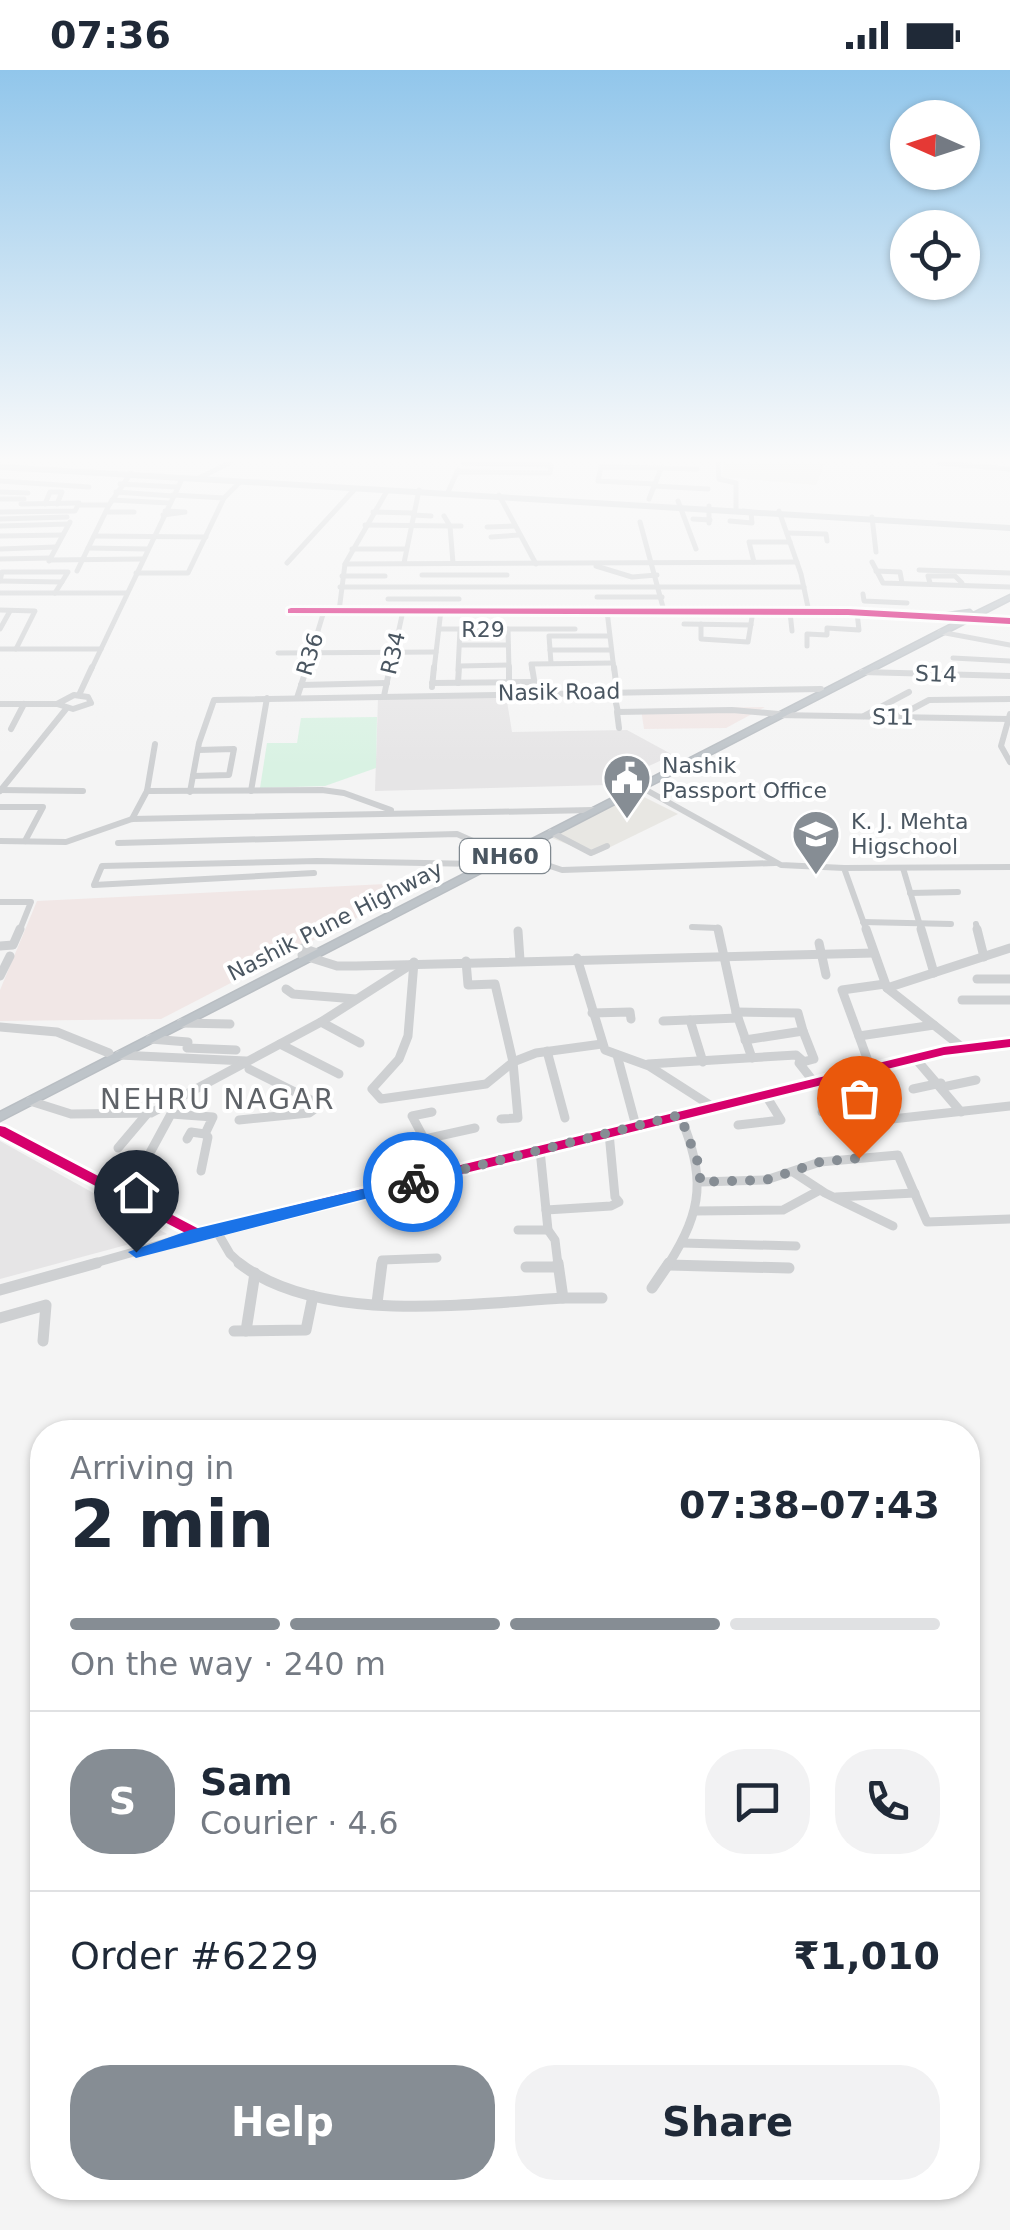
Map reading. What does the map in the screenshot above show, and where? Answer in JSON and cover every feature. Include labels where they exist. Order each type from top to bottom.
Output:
[{"type":"highway","name":"Nashik Pune Highway","points":[[0,1108],[150,1039],[308,953],[862,672],[948,621],[987,616],[1010,590]]},
{"type":"highway","name":"Nashik Pune Highway","points":[[0,1117],[478,864],[551,832],[1010,590]]},
{"type":"highway","points":[[948,621],[987,616]]},
{"type":"street","points":[[17,569],[19,564]]},
{"type":"street","points":[[77,571],[80,564]]},
{"type":"street","points":[[80,695],[140,564]]},
{"type":"street","points":[[136,573],[188,573],[192,564]]},
{"type":"street","points":[[339,611],[345,564],[357,564]]},
{"type":"street","points":[[415,610],[422,564]]},
{"type":"street","points":[[519,564],[603,564]]},
{"type":"street","points":[[590,564],[615,574],[657,575]]},
{"type":"street","points":[[654,564],[664,611]]},
{"type":"street","points":[[711,564],[719,587]]},
{"type":"street","points":[[750,589],[751,564]]},
{"type":"street","points":[[797,564],[809,612]]},
{"type":"street","points":[[873,564],[881,582],[1010,590]]},
{"type":"street","points":[[876,571],[899,572],[902,584]]},
{"type":"street","points":[[56,593],[68,572],[2,572],[0,581],[62,582]]},
{"type":"street","points":[[959,584],[954,576],[926,575],[1010,573]]},
{"type":"street","points":[[422,575],[506,575]]},
{"type":"street","points":[[342,576],[386,576]]},
{"type":"street","points":[[497,610],[498,586]]},
{"type":"street","points":[[543,611],[544,586]]},
{"type":"street","points":[[595,586],[613,663],[619,728]]},
{"type":"street","points":[[340,587],[804,588]]},
{"type":"street","points":[[735,592],[750,589]]},
{"type":"street","points":[[0,593],[127,593]]},
{"type":"street","points":[[863,594],[864,601],[908,601],[906,616]]},
{"type":"street","points":[[597,597],[662,597]]},
{"type":"street","points":[[388,599],[459,598]]},
{"type":"street","points":[[0,610],[35,610],[14,660]]},
{"type":"street","points":[[0,629],[10,610]]},
{"type":"street","name":"R34","points":[[384,696],[403,610]]},
{"type":"street","points":[[431,694],[442,610]]},
{"type":"street","points":[[482,629],[483,610]]},
{"type":"street","points":[[291,611],[857,613],[948,621],[1010,645]]},
{"type":"street","name":"R36","points":[[297,698],[324,611]]},
{"type":"street","points":[[700,626],[701,639],[748,642],[754,612]]},
{"type":"street","points":[[790,612],[792,631]]},
{"type":"street","points":[[807,646],[807,634],[827,635],[827,628],[859,630],[857,613]]},
{"type":"street","points":[[987,616],[1010,620]]},
{"type":"street","points":[[684,624],[751,627]]},
{"type":"street","name":"R29","points":[[439,629],[526,629]]},
{"type":"street","points":[[458,683],[460,629]]},
{"type":"street","points":[[508,629],[509,682]]},
{"type":"street","points":[[526,629],[576,629]]},
{"type":"street","points":[[552,664],[549,636],[608,636]]},
{"type":"street","points":[[460,645],[508,644]]},
{"type":"street","points":[[0,649],[101,649]]},
{"type":"street","points":[[550,650],[610,650]]},
{"type":"street","points":[[278,653],[436,652]]},
{"type":"street","points":[[954,658],[1010,661]]},
{"type":"street","points":[[536,692],[531,664],[613,663]]},
{"type":"street","points":[[459,666],[509,665]]},
{"type":"street","name":"S14","points":[[862,672],[1010,676]]},
{"type":"street","points":[[432,684],[534,682]]},
{"type":"street","points":[[301,685],[386,683]]},
{"type":"street","name":"Nasik Road","points":[[266,698],[821,689]]},
{"type":"street","points":[[862,717],[909,692]]},
{"type":"street","points":[[1,788],[66,708],[91,702],[80,695],[63,698],[57,704]]},
{"type":"street","points":[[190,792],[214,700],[266,698],[251,791]]},
{"type":"street","points":[[896,718],[929,700],[1010,699]]},
{"type":"street","points":[[0,704],[57,704],[66,708]]},
{"type":"street","points":[[11,729],[24,704]]},
{"type":"street","name":"S11","points":[[617,712],[896,718],[1009,716]]},
{"type":"street","points":[[1009,716],[1005,746],[1010,762]]},
{"type":"street","points":[[132,819],[147,792],[154,744]]},
{"type":"street","points":[[193,776],[229,775],[234,748],[198,750]]},
{"type":"street","points":[[639,786],[777,862]]},
{"type":"street","points":[[1,788],[83,791]]},
{"type":"street","points":[[147,792],[322,790],[397,812]]},
{"type":"street","points":[[371,802],[376,836]]},
{"type":"street","points":[[0,806],[43,807],[25,841]]},
{"type":"street","points":[[0,841],[66,842],[132,819],[590,809]]},
{"type":"street","points":[[244,840],[247,817]]},
{"type":"street","points":[[182,842],[185,819]]},
{"type":"street","points":[[551,832],[591,853],[607,846]]},
{"type":"street","points":[[118,843],[457,834],[562,870],[777,862],[844,868],[1010,866]]},
{"type":"street","points":[[255,862],[259,839]]},
{"type":"street","points":[[314,872],[94,885],[102,866],[255,862],[478,864]]},
{"type":"street","points":[[233,863],[234,877]]},
{"type":"street","points":[[844,868],[886,986],[963,1048]]},
{"type":"street","points":[[903,868],[934,973]]},
{"type":"street","points":[[910,892],[958,892]]},
{"type":"street","points":[[0,902],[32,902],[14,946],[0,948]]},
{"type":"street","points":[[864,922],[951,924]]},
{"type":"street","points":[[692,927],[717,924],[737,1015],[752,1058]]},
{"type":"street","points":[[976,924],[984,957]]},
{"type":"street","points":[[518,931],[520,960]]},
{"type":"street","points":[[819,942],[826,975]]},
{"type":"street","points":[[0,948],[13,956],[0,976]]},
{"type":"street","points":[[871,1068],[842,990],[886,986],[1010,948]]},
{"type":"street","points":[[308,953],[337,966],[874,952]]},
{"type":"street","points":[[577,958],[605,1050],[645,1064],[713,1107]]},
{"type":"street","points":[[492,960],[513,1062],[518,1118],[501,1119]]},
{"type":"street","points":[[466,961],[468,985],[494,984]]},
{"type":"street","points":[[118,1148],[146,1115],[249,1064],[414,962]]},
{"type":"street","points":[[414,962],[408,1042],[390,1072],[374,1083],[372,1089],[381,1099],[486,1084],[513,1062],[547,1051],[602,1044]]},
{"type":"street","points":[[976,979],[1010,980]]},
{"type":"street","points":[[286,989],[293,994],[356,999]]},
{"type":"street","points":[[962,1000],[1010,1000]]},
{"type":"street","points":[[592,1012],[630,1012],[631,1020]]},
{"type":"street","points":[[663,1021],[798,1012],[814,1059],[799,1063],[814,1082]]},
{"type":"street","points":[[690,1020],[703,1062]]},
{"type":"street","points":[[321,1022],[360,1044]]},
{"type":"street","points":[[181,1023],[230,1024]]},
{"type":"street","points":[[859,1036],[934,1025]]},
{"type":"street","points":[[0,1027],[62,1032],[91,1041],[114,1054],[249,1064],[316,1102],[310,1114],[239,1120]]},
{"type":"street","points":[[746,1040],[803,1031]]},
{"type":"street","points":[[150,1039],[188,1042],[187,1048],[236,1050]]},
{"type":"street","points":[[0,1290],[196,1234],[765,1094],[915,1058],[1010,1042]]},
{"type":"street","points":[[280,1044],[339,1074]]},
{"type":"street","points":[[547,1051],[565,1118]]},
{"type":"street","points":[[618,1055],[636,1126]]},
{"type":"street","points":[[645,1064],[796,1055],[804,1062]]},
{"type":"street","points":[[915,1058],[962,1112]]},
{"type":"street","points":[[248,1084],[249,1064]]},
{"type":"street","points":[[822,1112],[885,1100],[858,1072]]},
{"type":"street","points":[[913,1089],[976,1080]]},
{"type":"street","points":[[738,1125],[781,1120],[765,1094]]},
{"type":"street","points":[[30,1101],[71,1114],[146,1115]]},
{"type":"street","points":[[121,1194],[145,1162],[171,1114],[171,1102]]},
{"type":"street","points":[[892,1119],[1010,1106]]},
{"type":"street","points":[[432,1112],[412,1116],[443,1174]]},
{"type":"street","points":[[171,1114],[212,1117],[205,1134]]},
{"type":"street","points":[[652,1288],[682,1243],[696,1210],[700,1168],[680,1115]]},
{"type":"street","points":[[424,1139],[476,1128]]},
{"type":"street","points":[[0,1130],[196,1234]]},
{"type":"street","points":[[187,1139],[191,1132],[205,1134]]},
{"type":"street","points":[[546,1210],[611,1206],[619,1202],[615,1197],[609,1133]]},
{"type":"street","points":[[201,1171],[208,1138],[205,1134]]},
{"type":"street","points":[[540,1150],[548,1230],[555,1240],[563,1298]]},
{"type":"street","points":[[700,1182],[766,1180],[820,1162],[898,1155],[927,1222],[1010,1219]]},
{"type":"street","points":[[793,1172],[820,1190],[893,1226]]},
{"type":"street","points":[[696,1210],[784,1210],[820,1190]]},
{"type":"street","points":[[833,1197],[914,1193]]},
{"type":"street","points":[[216,1230],[233,1259],[256,1274],[277,1286],[338,1303],[602,1298]]},
{"type":"street","points":[[518,1230],[548,1230]]},
{"type":"street","points":[[682,1243],[796,1246]]},
{"type":"street","points":[[377,1303],[382,1260],[437,1258]]},
{"type":"street","points":[[668,1265],[789,1268]]},
{"type":"street","points":[[526,1267],[558,1267]]},
{"type":"street","points":[[256,1274],[240,1331],[306,1330],[313,1296]]},
{"type":"street","points":[[0,1318],[46,1305],[43,1341]]},
{"type":"shaded area","points":[[506,695],[512,732],[627,730],[673,755],[607,785],[375,791],[378,698]]},
{"type":"shaded area","points":[[765,707],[726,728],[644,729],[641,709]]},
{"type":"shaded area","points":[[636,793],[678,814],[594,855],[552,838]]},
{"type":"shaded area","points":[[426,882],[161,1019],[0,1021],[0,990],[37,901]]},
{"type":"shaded area","points":[[0,1141],[167,1234],[0,1279]]},
{"type":"green space","points":[[377,717],[376,768],[325,786],[260,788],[267,743],[297,743],[301,718]]},
{"type":"cycle path","points":[[291,611],[848,612],[1010,621]]},
{"type":"cycle path","points":[[0,1130],[197,1234],[944,1051],[1010,1043]]},
{"type":"way so far","points":[[413,1182],[680,1115],[700,1168],[700,1182],[766,1180],[820,1162],[859,1158]]},
{"type":"place","name":"Nashik Passport Office","points":[[627,820]]},
{"type":"place","name":"K. J. Mehta Higschool","points":[[816,876]]},
{"type":"district","name":"NEHRU NAGAR","points":[[218,1099]]},
{"type":"route","points":[[136,1252],[413,1182]]}]
